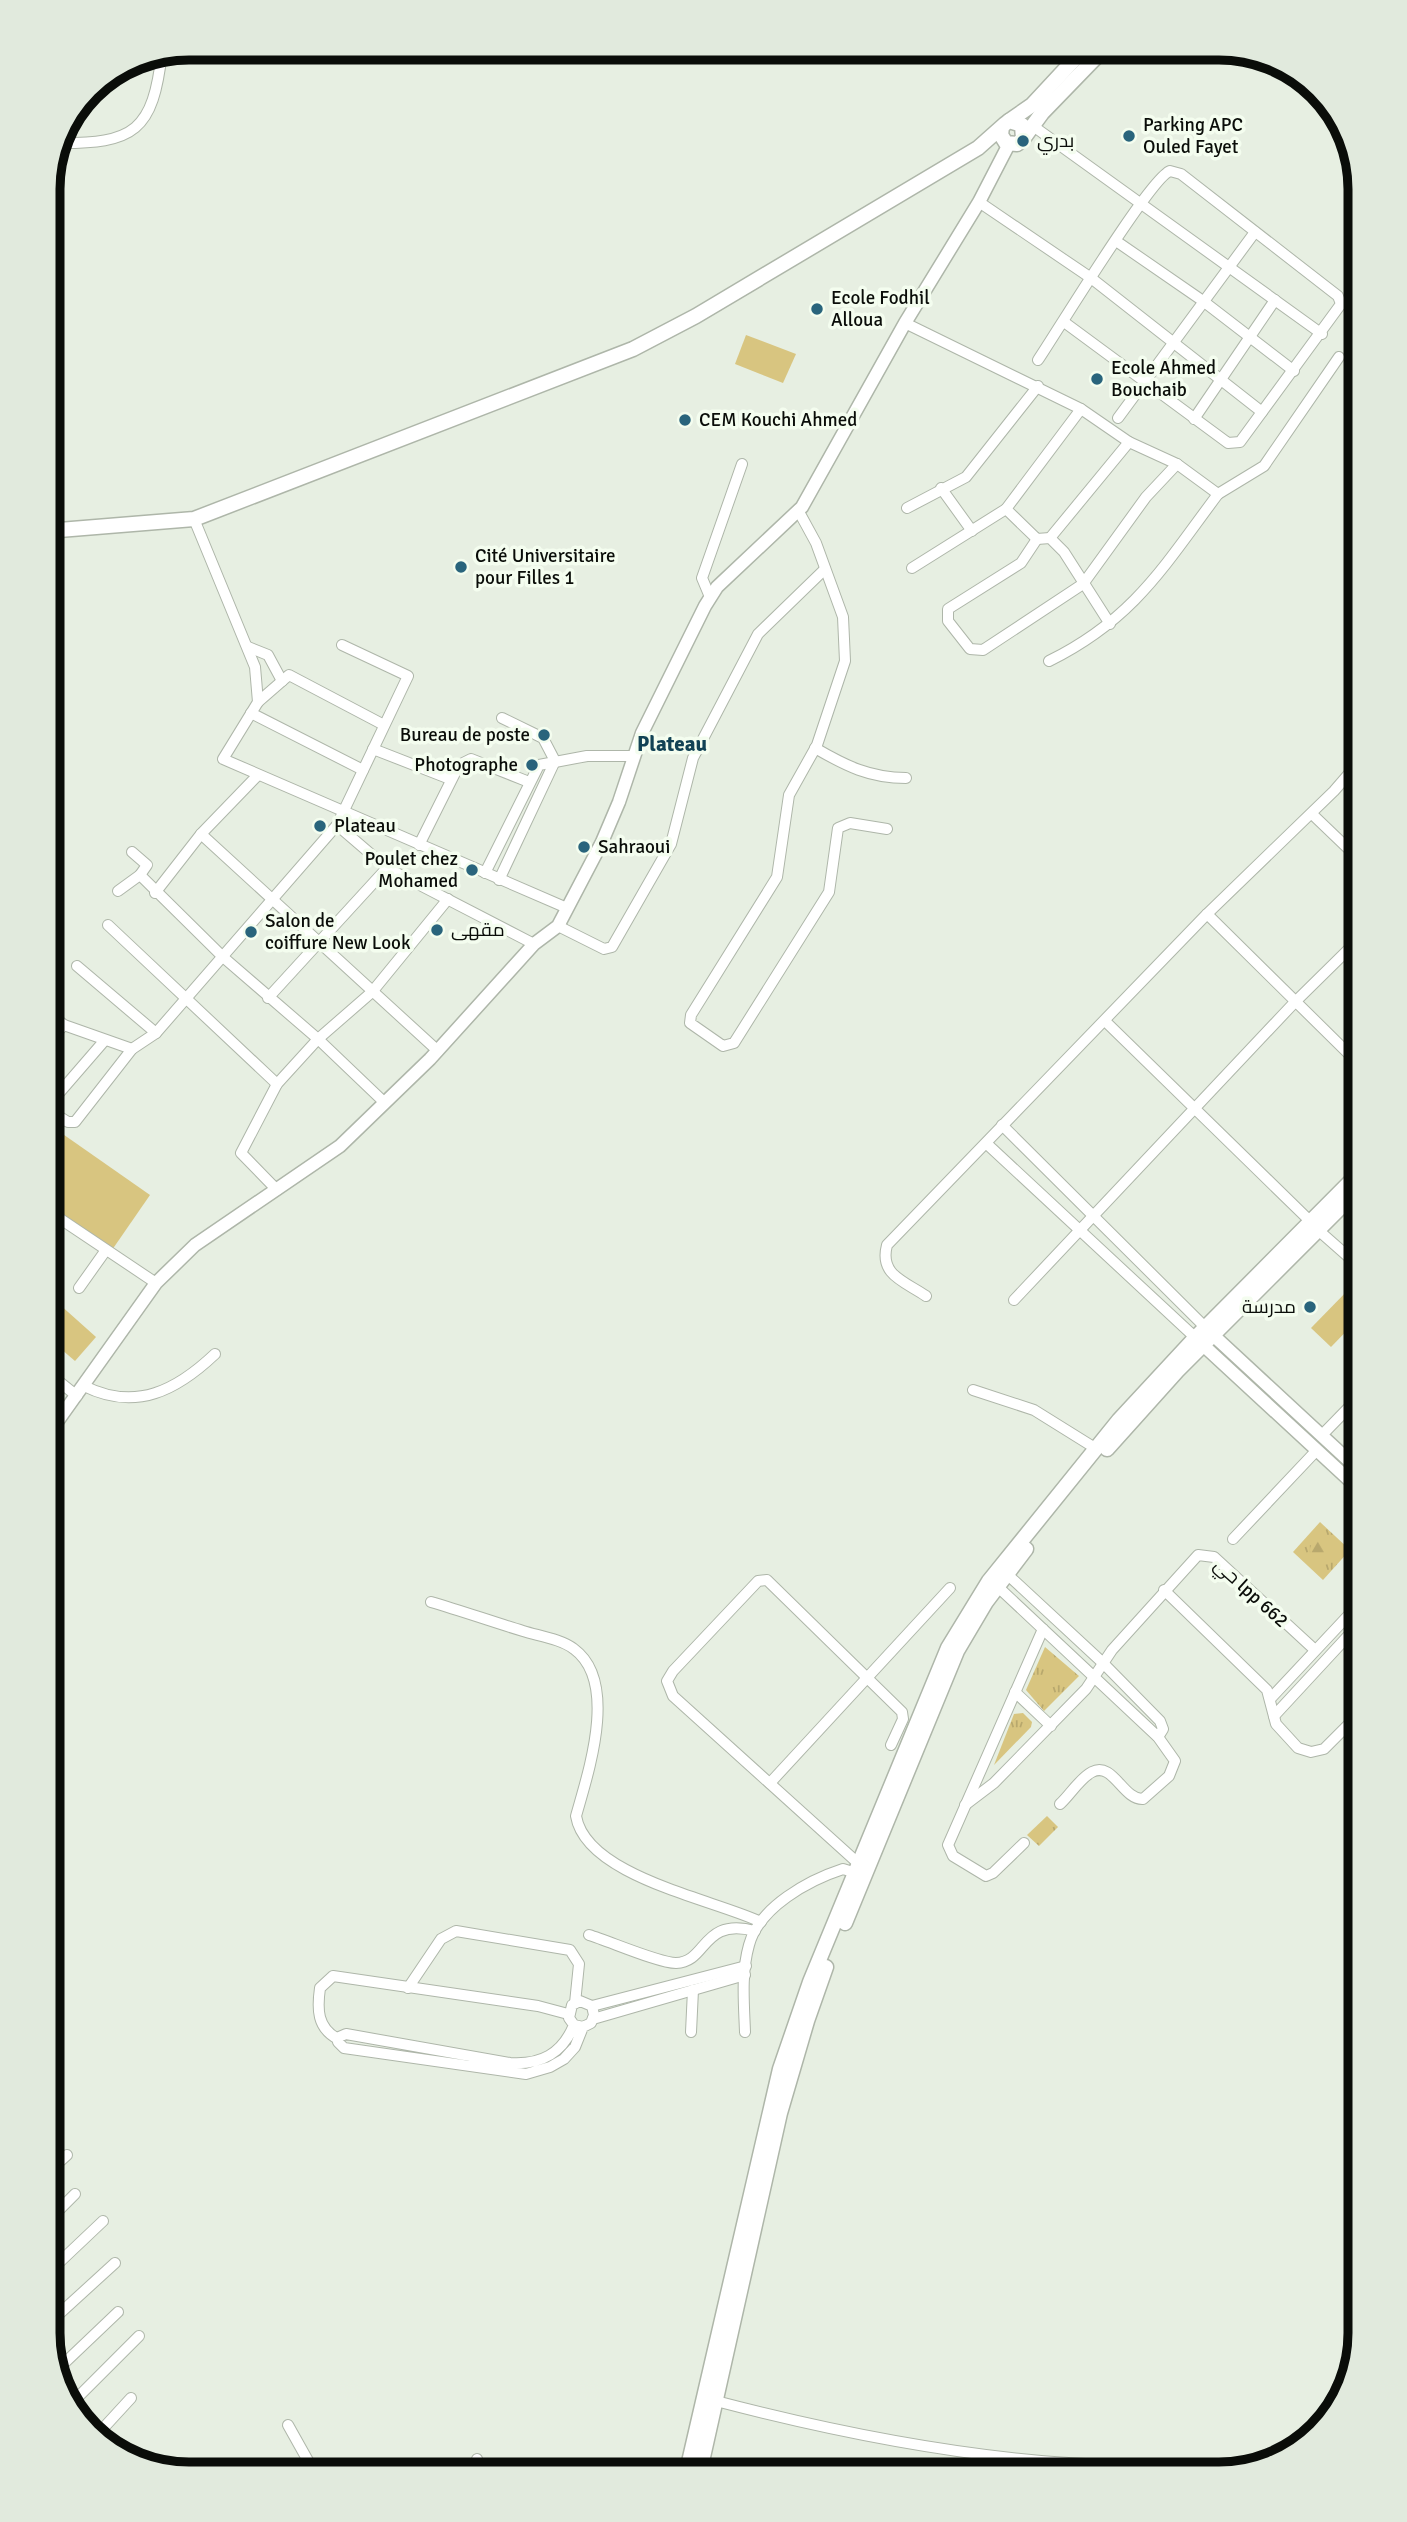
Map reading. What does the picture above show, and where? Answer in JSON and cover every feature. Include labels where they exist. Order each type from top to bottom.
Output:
[{"type":"main road","points":[[60,530],[194,519],[633,349],[696,316],[978,148],[1032,105],[1074,60]]},
{"type":"main road","points":[[978,148],[1017,144],[1094,60]]},
{"type":"main road","points":[[1006,124],[1022,125],[1023,139]]},
{"type":"main road","points":[[1006,124],[1001,135],[1007,144]]},
{"type":"main road","points":[[1315,1226],[1348,1186]]},
{"type":"main road","points":[[689,2462],[772,2095],[799,2012],[931,1683],[957,1631],[994,1574],[1095,1448],[1315,1226],[1348,1198]]},
{"type":"main road","points":[[702,2462],[771,2150],[807,2021],[949,1668],[971,1626],[1002,1580],[1089,1470],[1204,1336]]},
{"type":"street","points":[[68,143],[107,142],[135,128],[148,116],[153,105],[160,63]]},
{"type":"street","points":[[1033,126],[1322,334]]},
{"type":"street","points":[[60,1418],[125,1322],[156,1283],[195,1245],[340,1146],[438,1051],[534,944],[558,926],[606,832],[648,720],[710,597],[717,587],[799,510],[905,323],[979,202],[1007,144]]},
{"type":"street","points":[[1038,360],[1142,204],[1164,174],[1174,171],[1339,298],[1340,310],[1240,442],[1234,445],[1194,419],[1064,322]]},
{"type":"street","points":[[979,202],[1091,278],[1262,412]]},
{"type":"street","points":[[1118,418],[1255,232]]},
{"type":"street","points":[[1116,241],[1203,300],[1294,371]]},
{"type":"street","points":[[1194,419],[1275,299]]},
{"type":"street","points":[[905,323],[1081,409],[1129,442],[1177,464],[1218,494]]},
{"type":"street","points":[[1049,661],[1110,624],[1142,596],[1218,494],[1264,466],[1339,357]]},
{"type":"street","points":[[907,508],[966,477],[1038,386]]},
{"type":"street","points":[[912,568],[1006,509],[1081,409]]},
{"type":"street","points":[[1006,509],[1037,539],[1051,538],[1129,442]]},
{"type":"street","points":[[710,597],[702,578],[742,464]]},
{"type":"street","points":[[1037,539],[1020,564],[948,609],[948,621],[970,649],[983,650],[1083,584],[1146,497],[1177,464]]},
{"type":"street","points":[[941,488],[972,531]]},
{"type":"street","points":[[799,510],[816,543],[843,617],[847,646],[841,677],[815,748],[789,795],[777,877],[691,1015],[690,1023],[723,1046],[734,1043],[829,892],[838,828],[850,824],[887,829]]},
{"type":"street","points":[[194,519],[248,646],[255,667],[258,702]]},
{"type":"street","points":[[1051,538],[1064,552],[1110,624]]},
{"type":"street","points":[[558,926],[604,949],[612,947],[671,844],[693,758],[758,634],[825,569]]},
{"type":"street","points":[[60,1117],[68,1122],[75,1122],[132,1049],[156,1033],[187,1000],[337,825],[408,676],[342,645]]},
{"type":"street","points":[[248,646],[268,655],[282,681]]},
{"type":"street","points":[[384,725],[289,675],[258,702],[223,759],[342,813],[567,908]]},
{"type":"street","points":[[251,713],[363,770]]},
{"type":"street","points":[[502,718],[543,738],[555,761]]},
{"type":"street","points":[[373,748],[450,779]]},
{"type":"street","points":[[815,748],[869,775],[906,778]]},
{"type":"street","points":[[485,873],[528,782],[539,765],[587,757],[633,757]]},
{"type":"street","points":[[419,845],[458,765],[471,759],[528,782]]},
{"type":"street","points":[[499,880],[555,761]]},
{"type":"street","points":[[926,1296],[887,1269],[883,1259],[887,1245],[1207,914],[1312,814],[1348,774]]},
{"type":"street","points":[[155,893],[201,834],[258,775]]},
{"type":"street","points":[[1312,814],[1348,848]]},
{"type":"street","points":[[337,825],[387,868],[534,944]]},
{"type":"street","points":[[201,834],[272,902],[438,1051]]},
{"type":"street","points":[[118,891],[140,875],[147,865],[132,852]]},
{"type":"street","points":[[268,998],[387,868]]},
{"type":"street","points":[[140,875],[155,893],[223,957],[318,1039],[385,1103]]},
{"type":"street","points":[[277,1190],[241,1153],[277,1084],[318,1039],[372,992],[448,900]]},
{"type":"street","points":[[1207,914],[1348,1054]]},
{"type":"street","points":[[108,925],[277,1084]]},
{"type":"street","points":[[1014,1300],[1294,1003],[1348,950]]},
{"type":"street","points":[[77,966],[156,1033]]},
{"type":"street","points":[[1105,1021],[1348,1256]]},
{"type":"street","points":[[60,1022],[132,1049]]},
{"type":"street","points":[[60,1029],[64,1025]]},
{"type":"street","points":[[60,1093],[105,1040]]},
{"type":"street","points":[[1002,1125],[1094,1216],[1204,1336],[1348,1479]]},
{"type":"street","points":[[987,1144],[1080,1231],[1348,1460]]},
{"type":"street","points":[[60,1219],[156,1283]]},
{"type":"street","points":[[79,1288],[106,1250]]},
{"type":"street","points":[[60,1379],[80,1391],[144,1397],[174,1387],[215,1353]]},
{"type":"street","points":[[973,1390],[1034,1410],[1095,1448]]},
{"type":"street","points":[[1322,1435],[1348,1408]]},
{"type":"street","points":[[1233,1539],[1317,1450]]},
{"type":"street","name":"حي lpp 662","points":[[965,1805],[995,1783],[1051,1726],[1164,1590],[1194,1558],[1209,1555],[1315,1650]]},
{"type":"street","points":[[858,1868],[670,1692],[667,1681],[673,1671],[758,1581],[764,1579],[903,1715],[891,1745]]},
{"type":"street","points":[[1002,1580],[1043,1629],[1174,1756],[1175,1766],[1146,1798],[1133,1798],[1108,1772],[1098,1770],[1090,1773],[1060,1804]]},
{"type":"street","points":[[1002,1580],[1103,1663],[1162,1723],[1163,1729],[1157,1737]]},
{"type":"street","points":[[770,1783],[950,1587]]},
{"type":"street","points":[[1164,1590],[1265,1687],[1271,1699],[1276,1724],[1293,1744],[1311,1752],[1331,1744],[1348,1726]]},
{"type":"street","points":[[431,1602],[557,1642],[580,1654],[595,1683],[599,1705],[596,1732],[576,1816],[578,1830],[601,1855],[641,1877],[696,1899],[729,1908],[758,1927]]},
{"type":"street","points":[[1271,1699],[1348,1616]]},
{"type":"street","points":[[1024,1843],[993,1873],[982,1875],[953,1856],[948,1841],[1043,1629]]},
{"type":"street","points":[[1274,1716],[1348,1636]]},
{"type":"street","points":[[1015,1692],[1051,1726]]},
{"type":"street","points":[[745,2032],[746,1970],[758,1927],[784,1901],[810,1883],[843,1869],[858,1868]]},
{"type":"street","points":[[589,1934],[659,1960],[679,1963],[695,1954],[710,1937],[724,1928],[758,1927]]},
{"type":"street","points":[[408,1989],[441,1939],[462,1930],[570,1950],[579,1964],[575,2003],[568,2014]]},
{"type":"street","points":[[575,2003],[584,2001],[592,2006],[693,1990],[746,1970]]},
{"type":"street","points":[[579,2026],[568,2014],[538,2006],[408,1989],[339,1975],[327,1978],[320,1988],[320,2018],[326,2031],[338,2039],[346,2034],[503,2067],[552,2056],[579,2026],[593,2019],[655,1996],[746,1970]]},
{"type":"street","points":[[691,2032],[693,1990]]},
{"type":"street","points":[[592,2006],[593,2019]]},
{"type":"street","points":[[60,2161],[67,2155]]},
{"type":"street","points":[[60,2209],[75,2194]]},
{"type":"street","points":[[60,2262],[103,2221]]},
{"type":"street","points":[[60,2313],[115,2263]]},
{"type":"street","points":[[63,2364],[118,2312]]},
{"type":"street","points":[[77,2398],[139,2336]]},
{"type":"street","points":[[102,2430],[131,2398]]},
{"type":"street","points":[[716,2401],[890,2441],[970,2453],[1063,2462]]},
{"type":"street","points":[[288,2425],[309,2462]]},
{"type":"green space","points":[[746,335],[796,354],[783,383],[735,364]]},
{"type":"green space","points":[[60,1132],[150,1195],[112,1250],[60,1212]]},
{"type":"green space","points":[[1348,1290],[1348,1329],[1331,1347],[1311,1328]]},
{"type":"green space","points":[[60,1305],[96,1337],[75,1361],[60,1348]]},
{"type":"green space","points":[[1320,1522],[1348,1548],[1348,1552],[1323,1580],[1293,1552]]},
{"type":"green space","points":[[1321,1539],[1329,1542],[1332,1550],[1329,1558],[1321,1561],[1313,1558],[1310,1550],[1313,1542]]},
{"type":"green space","points":[[1045,1647],[1079,1676],[1044,1711],[1026,1690]]},
{"type":"green space","points":[[1023,1713],[1032,1722],[1031,1727],[994,1765],[1014,1714]]},
{"type":"green space","points":[[1047,1816],[1058,1827],[1039,1846],[1027,1835]]},
{"type":"place","name":"Parking APC Ouled Fayet","points":[[1129,136]]},
{"type":"place","name":"بدري","points":[[1023,141]]},
{"type":"place","name":"Ecole Fodhil Alloua","points":[[817,309]]},
{"type":"place","name":"Ecole Ahmed Bouchaib","points":[[1097,379]]},
{"type":"place","name":"CEM Kouchi Ahmed","points":[[685,420]]},
{"type":"place","name":"Cité Universitaire pour Filles 1","points":[[461,567]]},
{"type":"place","name":"Bureau de poste","points":[[544,735]]},
{"type":"place","name":"Photographe","points":[[532,765]]},
{"type":"place","name":"Plateau","points":[[320,826]]},
{"type":"place","name":"Sahraoui","points":[[584,847]]},
{"type":"place","name":"Poulet chez Mohamed","points":[[472,870]]},
{"type":"place","name":"مقهى","points":[[437,930]]},
{"type":"place","name":"Salon de coiffure New Look","points":[[251,932]]},
{"type":"place","name":"مدرسة","points":[[1310,1307]]},
{"type":"district","name":"Plateau","points":[[672,744]]}]
